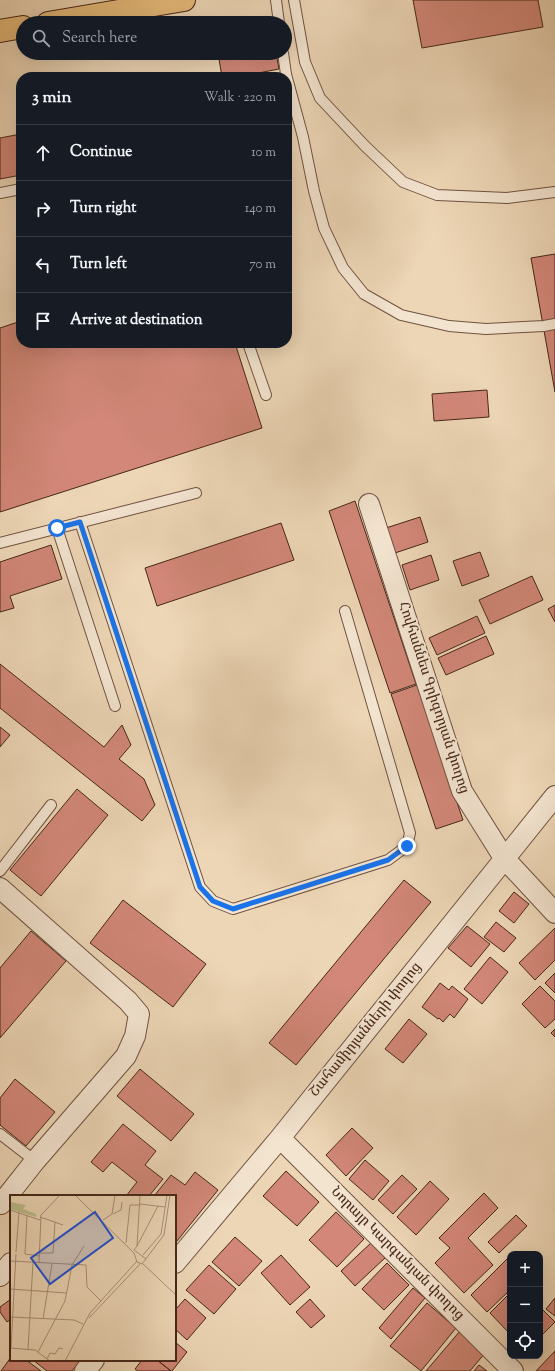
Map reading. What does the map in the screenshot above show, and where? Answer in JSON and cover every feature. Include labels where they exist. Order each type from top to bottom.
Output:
[{"type":"main road","points":[[89,16],[184,0]]},
{"type":"main road","points":[[0,31],[16,28]]},
{"type":"street","name":"Հովհաննես Գրիգորյան փողոց","points":[[369,504],[462,791],[504,858],[555,913]]},
{"type":"street","name":"Շահամիրյանների փողոց","points":[[176,1263],[280,1138],[555,796]]},
{"type":"street","points":[[0,888],[128,1001],[139,1014],[135,1036],[126,1056],[35,1162],[12,1195]]},
{"type":"street","name":"Նորայր Կարգանյան փողոց","points":[[280,1138],[513,1371]]},
{"type":"street","points":[[4,1206],[10,1197]]},
{"type":"street","points":[[85,1371],[93,1361]]},
{"type":"lane","points":[[276,0],[278,16]]},
{"type":"lane","points":[[294,0],[305,62],[320,98],[365,146],[403,182],[437,195],[507,198],[555,192]]},
{"type":"lane","points":[[284,60],[286,72]]},
{"type":"lane","points":[[292,96],[324,228],[343,268],[364,294],[401,315],[450,326],[486,329],[555,324]]},
{"type":"lane","points":[[0,194],[16,190]]},
{"type":"lane","points":[[250,348],[266,395]]},
{"type":"lane","points":[[0,543],[196,493]]},
{"type":"lane","points":[[80,522],[200,887],[213,901],[233,909],[388,860],[407,846],[410,833],[346,612]]},
{"type":"lane","points":[[57,528],[115,706]]},
{"type":"lane","points":[[0,871],[52,805]]},
{"type":"lane","points":[[0,1134],[35,1162]]},
{"type":"building","points":[[413,0],[538,0],[543,27],[422,48]]},
{"type":"building","points":[[219,60],[277,60],[279,69],[264,72],[221,72]]},
{"type":"building","points":[[16,135],[16,176],[0,179],[0,138]]},
{"type":"building","points":[[555,254],[555,392],[531,258]]},
{"type":"building","points":[[16,323],[16,348],[237,348],[262,428],[0,512],[0,328]]},
{"type":"building","points":[[487,390],[489,417],[434,421],[432,394]]},
{"type":"building","points":[[355,501],[416,684],[390,693],[329,511]]},
{"type":"building","points":[[420,517],[428,542],[395,553],[386,528]]},
{"type":"building","points":[[281,523],[294,560],[157,606],[145,568]]},
{"type":"building","points":[[51,545],[62,579],[10,596],[14,608],[0,612],[0,562]]},
{"type":"building","points":[[480,552],[489,576],[462,586],[453,561]]},
{"type":"building","points":[[431,555],[439,580],[410,590],[402,565]]},
{"type":"building","points":[[532,576],[543,600],[490,624],[479,600]]},
{"type":"building","points":[[555,605],[555,622],[548,609]]},
{"type":"building","points":[[477,616],[485,633],[437,655],[429,638]]},
{"type":"building","points":[[486,636],[494,654],[446,675],[438,658]]},
{"type":"building","points":[[0,664],[104,747],[122,725],[131,745],[119,759],[144,779],[155,805],[142,821],[0,708]]},
{"type":"building","points":[[417,685],[463,820],[436,829],[391,694]]},
{"type":"building","points":[[0,727],[10,735],[0,747]]},
{"type":"building","points":[[77,789],[108,815],[41,896],[10,870]]},
{"type":"building","points":[[404,880],[431,902],[296,1065],[269,1043]]},
{"type":"building","points":[[514,892],[529,904],[514,923],[499,911]]},
{"type":"building","points":[[123,900],[206,964],[173,1007],[90,943]]},
{"type":"building","points":[[496,922],[516,938],[504,952],[484,937]]},
{"type":"building","points":[[467,926],[490,944],[471,967],[448,948]]},
{"type":"building","points":[[555,928],[555,960],[535,980],[519,963]]},
{"type":"building","points":[[31,931],[66,961],[0,1038],[0,968]]},
{"type":"building","points":[[490,957],[508,972],[482,1004],[464,989]]},
{"type":"building","points":[[555,973],[555,993],[545,983]]},
{"type":"building","points":[[440,983],[449,990],[452,986],[468,999],[454,1018],[450,1014],[443,1022],[422,1007]]},
{"type":"building","points":[[540,986],[555,1001],[555,1019],[545,1028],[522,1004]]},
{"type":"building","points":[[409,1019],[427,1034],[403,1063],[385,1049]]},
{"type":"building","points":[[555,1029],[555,1037],[551,1033]]},
{"type":"building","points":[[140,1069],[194,1114],[171,1141],[117,1096]]},
{"type":"building","points":[[15,1079],[55,1112],[26,1146],[0,1125],[0,1098]]},
{"type":"building","points":[[123,1124],[156,1151],[145,1165],[163,1179],[150,1195],[127,1195],[137,1182],[112,1162],[103,1172],[91,1162]]},
{"type":"building","points":[[352,1128],[373,1148],[346,1176],[326,1155]]},
{"type":"building","points":[[365,1160],[389,1181],[373,1200],[349,1179]]},
{"type":"building","points":[[286,1171],[319,1202],[297,1226],[263,1196]]},
{"type":"building","points":[[195,1172],[218,1190],[177,1241],[176,1195],[155,1195],[171,1175],[185,1185]]},
{"type":"building","points":[[402,1175],[417,1189],[393,1214],[378,1200]]},
{"type":"building","points":[[430,1181],[449,1199],[416,1235],[397,1217]]},
{"type":"building","points":[[484,1193],[498,1208],[468,1238],[493,1265],[464,1293],[435,1263],[450,1248],[439,1238]]},
{"type":"building","points":[[336,1212],[364,1239],[337,1267],[309,1240]]},
{"type":"building","points":[[516,1215],[527,1226],[499,1253],[488,1242]]},
{"type":"building","points":[[235,1237],[262,1261],[239,1286],[212,1262]]},
{"type":"building","points":[[372,1242],[386,1257],[355,1286],[341,1271]]},
{"type":"building","points":[[281,1255],[310,1287],[290,1305],[261,1273]]},
{"type":"building","points":[[507,1259],[507,1293],[487,1312],[471,1295]]},
{"type":"building","points":[[387,1263],[409,1285],[384,1310],[362,1289]]},
{"type":"building","points":[[209,1265],[236,1289],[214,1314],[186,1290]]},
{"type":"building","points":[[413,1288],[425,1298],[391,1339],[379,1328]]},
{"type":"building","points":[[507,1296],[507,1331],[490,1313]]},
{"type":"building","points":[[555,1298],[555,1316],[546,1309]]},
{"type":"building","points":[[185,1299],[206,1318],[187,1340],[176,1330],[176,1309]]},
{"type":"building","points":[[310,1299],[325,1316],[311,1328],[296,1312]]},
{"type":"building","points":[[10,1300],[10,1320],[7,1322],[0,1312],[0,1307]]},
{"type":"building","points":[[427,1303],[456,1328],[421,1371],[390,1346]]},
{"type":"building","points":[[543,1310],[555,1322],[543,1334]]},
{"type":"building","points":[[460,1331],[485,1353],[470,1371],[426,1371]]},
{"type":"building","points":[[176,1343],[187,1352],[171,1371],[158,1361],[176,1361]]},
{"type":"building","points":[[555,1351],[555,1371],[536,1371]]},
{"type":"building","points":[[10,1358],[10,1361],[27,1361],[41,1371],[1,1371]]},
{"type":"building","points":[[34,1361],[80,1361],[72,1371],[47,1371]]},
{"type":"building","points":[[141,1361],[158,1361],[171,1371],[138,1371],[135,1369]]},
{"type":"building","points":[[479,1365],[487,1371],[474,1371]]},
{"type":"route","points":[[57,528],[80,522],[200,887],[213,901],[233,909],[388,860],[407,846]]}]
